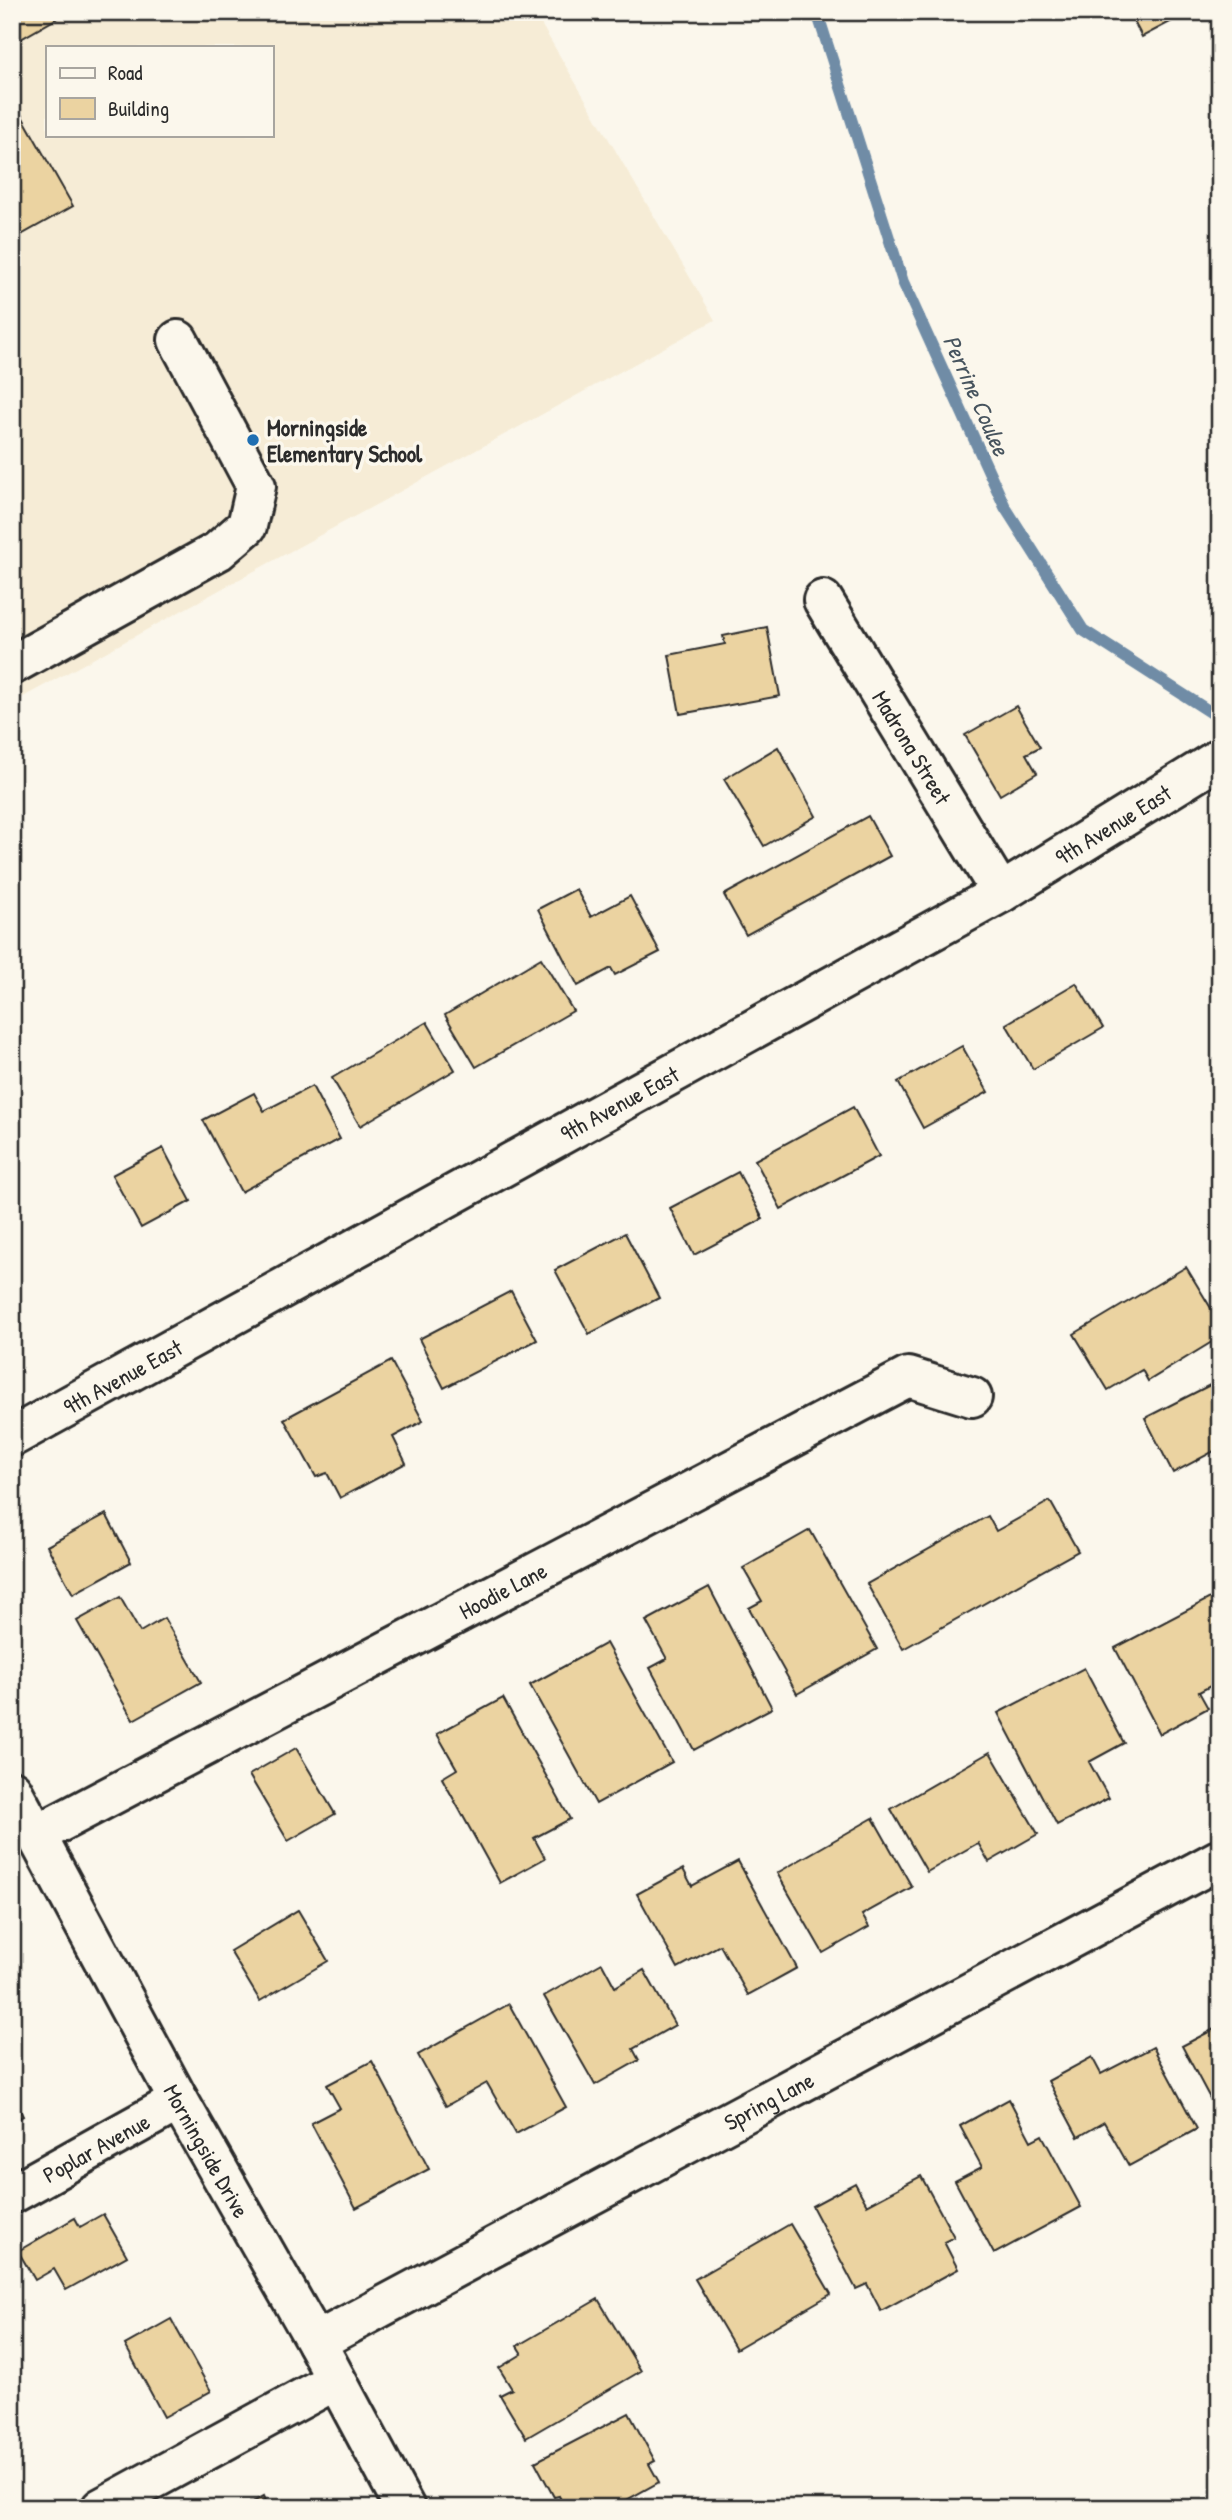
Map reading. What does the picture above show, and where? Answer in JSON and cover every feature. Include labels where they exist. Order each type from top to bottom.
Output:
[{"type":"street","points":[[12,665],[218,551],[247,526],[256,486],[178,340]]},
{"type":"street","name":"Madrona Street","points":[[823,600],[1001,893]]},
{"type":"street","name":"9th Avenue East","points":[[12,1437],[1001,893],[1220,758]]},
{"type":"street","name":"Hoodie Lane","points":[[36,1835],[908,1377],[972,1397]]},
{"type":"street","name":"Morningside Drive","points":[[12,1790],[179,2101],[316,2342],[405,2508]]},
{"type":"street","name":"Spring Lane","points":[[316,2342],[1220,1859]]},
{"type":"street","name":"Poplar Avenue","points":[[12,2194],[179,2101]]},
{"type":"street","points":[[101,2508],[337,2380]]},
{"type":"shaded area","name":"Morningside Elementary School","points":[[12,12],[534,12],[715,320],[12,703]]},
{"type":"building","points":[[12,12],[68,12],[12,44]]},
{"type":"building","points":[[1129,12],[1189,12],[1142,37]]},
{"type":"building","points":[[18,109],[73,206],[12,240],[12,112]]},
{"type":"building","points":[[767,627],[780,696],[680,714],[669,655],[725,644],[723,636]]},
{"type":"building","points":[[1016,706],[1040,747],[1026,754],[1037,773],[1000,795],[965,735]]},
{"type":"building","points":[[778,747],[816,816],[764,846],[724,779]]},
{"type":"building","points":[[868,816],[890,856],[746,935],[724,895]]},
{"type":"building","points":[[576,889],[591,917],[630,896],[660,952],[615,975],[611,968],[578,986],[538,909]]},
{"type":"building","points":[[541,958],[573,1011],[476,1067],[445,1015]]},
{"type":"building","points":[[1076,983],[1103,1028],[1033,1069],[1006,1024]]},
{"type":"building","points":[[427,1022],[455,1070],[360,1126],[332,1078]]},
{"type":"building","points":[[962,1046],[988,1092],[923,1128],[898,1082]]},
{"type":"building","points":[[312,1086],[340,1139],[241,1192],[203,1120],[254,1093],[264,1111]]},
{"type":"building","points":[[853,1107],[879,1156],[781,1209],[755,1160]]},
{"type":"building","points":[[163,1148],[191,1201],[141,1228],[112,1175]]},
{"type":"building","points":[[738,1172],[763,1219],[694,1255],[670,1208]]},
{"type":"building","points":[[625,1233],[659,1298],[589,1334],[555,1270]]},
{"type":"building","points":[[1186,1267],[1220,1323],[1220,1337],[1148,1381],[1142,1370],[1108,1390],[1074,1334]]},
{"type":"building","points":[[511,1291],[537,1340],[444,1388],[419,1339]]},
{"type":"building","points":[[391,1361],[423,1421],[393,1437],[406,1463],[340,1498],[327,1473],[316,1477],[284,1419]]},
{"type":"building","points":[[1220,1380],[1220,1448],[1173,1473],[1145,1418]]},
{"type":"building","points":[[1050,1501],[1078,1551],[903,1649],[867,1584],[988,1516],[996,1531]]},
{"type":"building","points":[[106,1514],[131,1562],[73,1594],[47,1546]]},
{"type":"building","points":[[810,1530],[877,1649],[797,1694],[749,1608],[762,1601],[743,1568]]},
{"type":"building","points":[[709,1587],[772,1708],[694,1750],[650,1668],[667,1659],[646,1621]]},
{"type":"building","points":[[120,1597],[140,1632],[164,1618],[201,1682],[133,1720],[77,1621]]},
{"type":"building","points":[[1212,1597],[1220,1612],[1220,1681],[1199,1692],[1208,1708],[1160,1734],[1115,1648]]},
{"type":"building","points":[[606,1643],[672,1762],[596,1804],[530,1685]]},
{"type":"building","points":[[1084,1668],[1124,1743],[1089,1762],[1109,1798],[1057,1825],[998,1713]]},
{"type":"building","points":[[503,1698],[570,1819],[534,1838],[545,1858],[500,1883],[442,1778],[457,1769],[437,1734]]},
{"type":"building","points":[[296,1748],[335,1814],[288,1841],[249,1775]]},
{"type":"building","points":[[990,1752],[1038,1834],[989,1862],[978,1843],[927,1872],[891,1809]]},
{"type":"building","points":[[873,1818],[912,1887],[862,1915],[869,1927],[823,1953],[777,1873]]},
{"type":"building","points":[[738,1861],[797,1968],[748,1995],[720,1945],[678,1968],[637,1894],[683,1869],[692,1886]]},
{"type":"building","points":[[298,1910],[328,1961],[260,2001],[230,1951]]},
{"type":"building","points":[[602,1963],[615,1987],[644,1970],[675,2025],[633,2049],[639,2060],[595,2085],[544,1996]]},
{"type":"building","points":[[509,2004],[566,2107],[516,2134],[487,2083],[446,2106],[418,2055]]},
{"type":"building","points":[[1220,2026],[1220,2117],[1182,2046]]},
{"type":"building","points":[[1153,2047],[1197,2129],[1129,2166],[1104,2122],[1078,2137],[1048,2081],[1092,2057],[1101,2074]]},
{"type":"building","points":[[372,2061],[429,2169],[356,2208],[311,2123],[340,2108],[327,2085]]},
{"type":"building","points":[[12,2096],[23,2116],[12,2122]]},
{"type":"building","points":[[1009,2099],[1031,2141],[1042,2135],[1081,2207],[994,2254],[955,2181],[982,2167],[960,2126]]},
{"type":"building","points":[[921,2176],[954,2237],[944,2242],[958,2269],[881,2311],[867,2284],[856,2289],[812,2206],[855,2183],[867,2205]]},
{"type":"building","points":[[103,2214],[127,2256],[66,2290],[54,2269],[35,2280],[18,2251],[75,2218],[80,2227]]},
{"type":"building","points":[[790,2224],[831,2294],[736,2349],[695,2279]]},
{"type":"building","points":[[598,2299],[641,2371],[526,2438],[500,2395],[512,2389],[499,2368],[522,2354],[517,2346]]},
{"type":"building","points":[[171,2319],[211,2391],[164,2417],[125,2345]]},
{"type":"building","points":[[629,2413],[655,2461],[649,2464],[659,2482],[612,2508],[565,2508],[559,2496],[554,2497],[535,2462]]},
{"type":"building","points":[[264,2496],[269,2508],[242,2508]]},
{"type":"waterway","name":"Perrine Coulee","points":[[817,12],[903,282],[1005,507],[1083,630],[1215,715]]},
{"type":"place","name":"Morningside Elementary School","points":[[253,440]]}]
